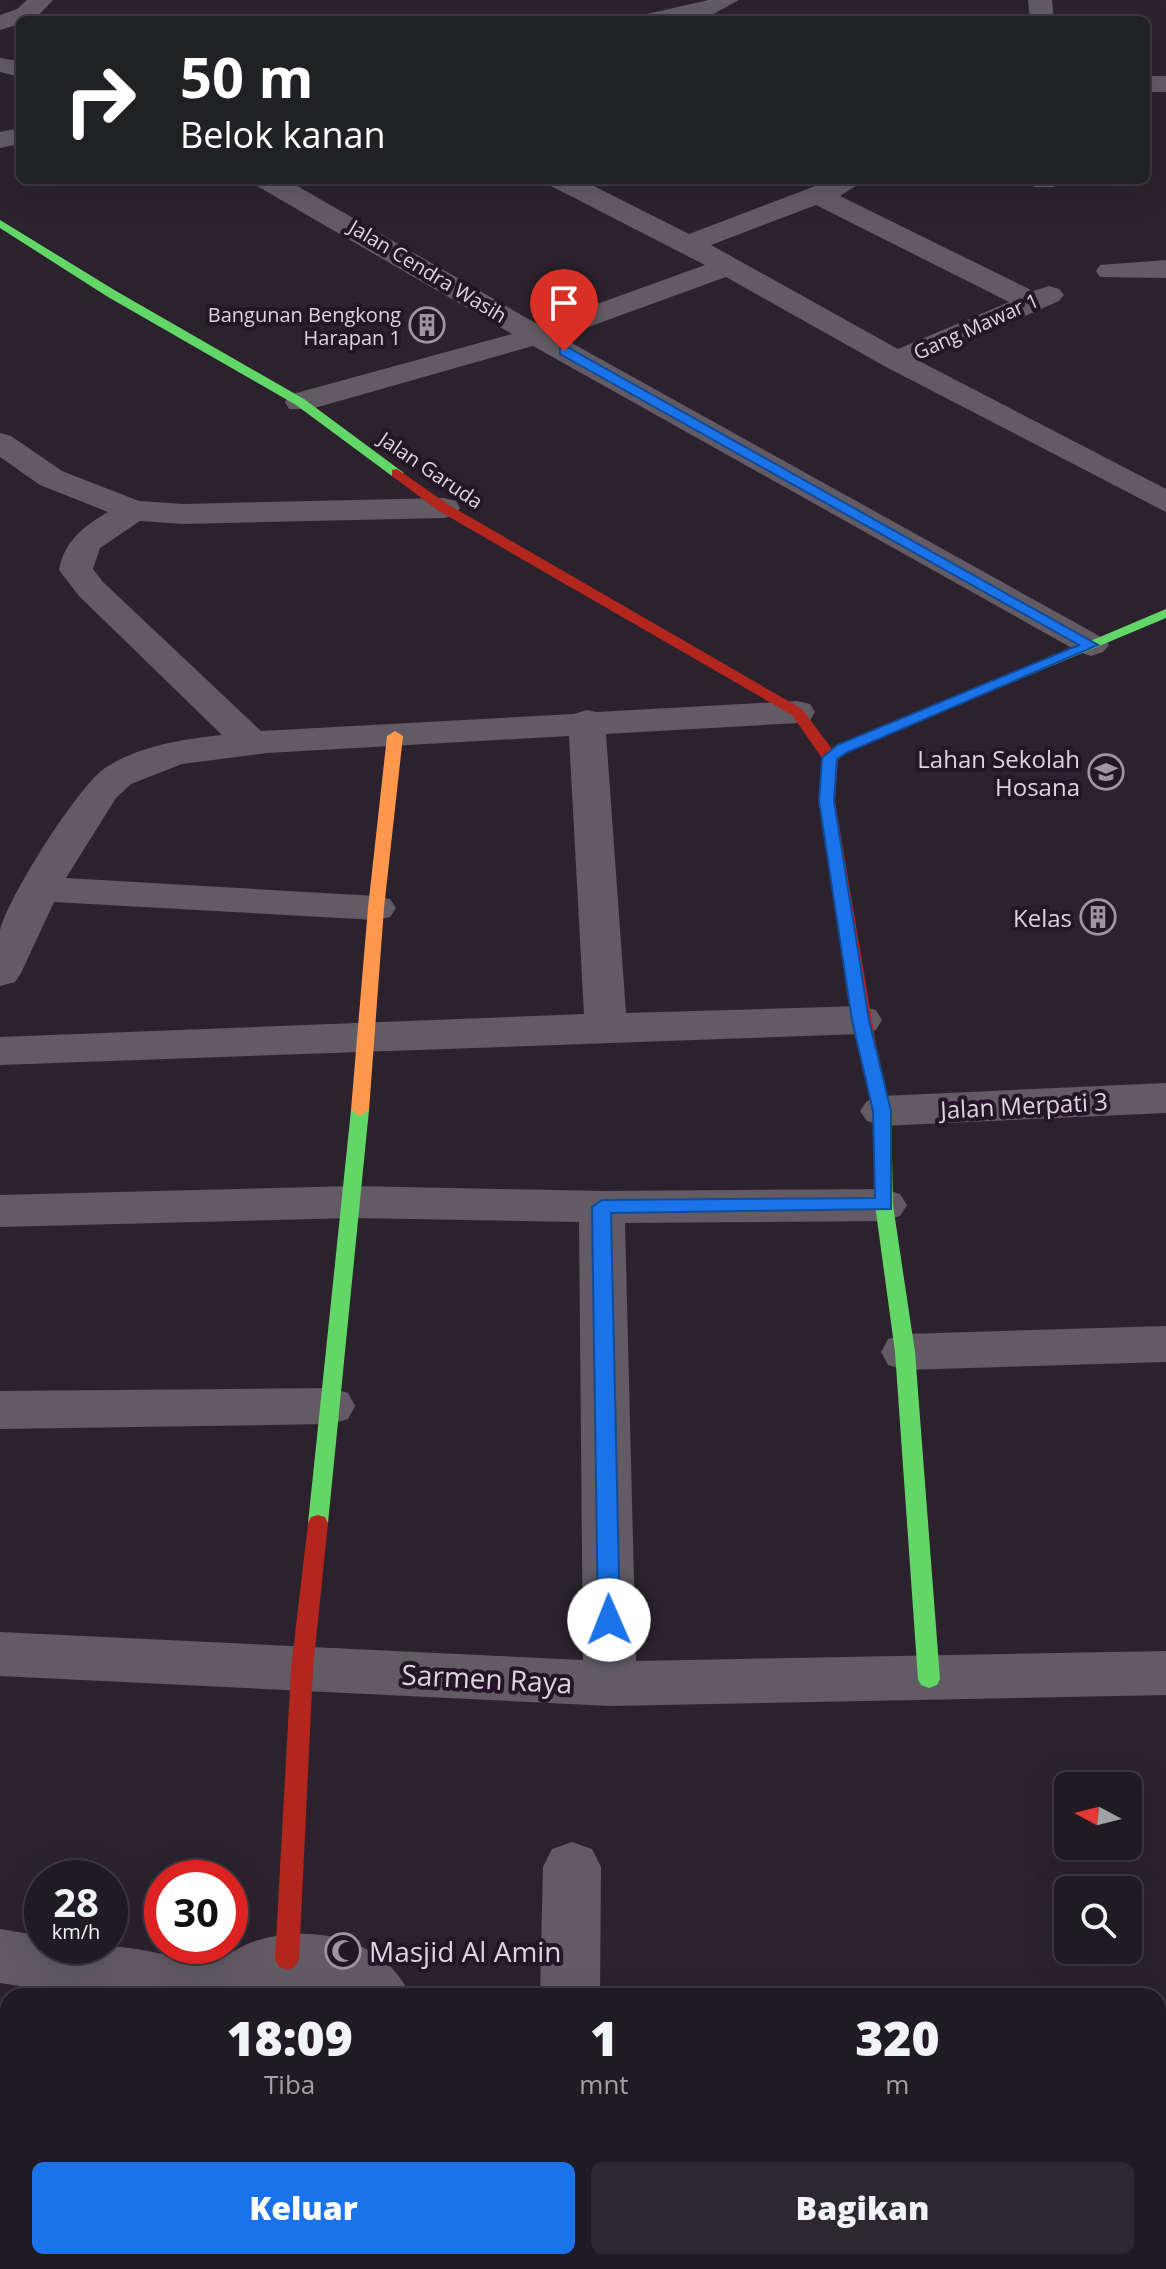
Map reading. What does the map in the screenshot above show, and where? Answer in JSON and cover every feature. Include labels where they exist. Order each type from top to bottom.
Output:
[{"type":"street","points":[[20,16],[41,0]]},
{"type":"street","points":[[674,16],[708,10],[727,0]]},
{"type":"street","name":"Jalan Cendra Wasih","points":[[274,184],[537,336],[1091,645]]},
{"type":"street","points":[[569,184],[730,266],[897,361],[1166,502]]},
{"type":"street","points":[[688,244],[845,184]]},
{"type":"street","name":"Gang Mawar 1","points":[[817,195],[1043,297],[897,361]]},
{"type":"street","name":"Jalan Garuda","points":[[0,223],[112,294],[300,402],[444,508],[797,712],[830,758]]},
{"type":"street","points":[[300,402],[537,336],[730,266]]},
{"type":"street","points":[[1110,271],[1166,269]]},
{"type":"street","points":[[0,443],[51,478],[134,511],[183,514],[444,508]]},
{"type":"street","points":[[134,511],[85,542],[76,554],[76,570],[91,589],[254,745]]},
{"type":"street","points":[[929,1679],[905,1352],[884,1205],[882,1111],[861,1020],[827,801],[830,758],[843,748],[1166,613]]},
{"type":"street","points":[[0,973],[40,889],[99,793],[115,778],[138,765],[172,754],[254,745],[587,721],[797,712]]},
{"type":"street","points":[[587,721],[606,1027]]},
{"type":"street","points":[[287,1959],[302,1669],[353,1202],[376,908],[395,736]]},
{"type":"street","points":[[40,889],[376,908]]},
{"type":"street","points":[[0,1051],[861,1020]]},
{"type":"street","name":"Jalan Merpati 3","points":[[882,1111],[1166,1098]]},
{"type":"street","points":[[0,1211],[353,1202],[602,1207],[884,1205]]},
{"type":"street","points":[[602,1207],[610,1684]]},
{"type":"street","points":[[905,1352],[1166,1344]]},
{"type":"street","points":[[0,1410],[331,1406]]},
{"type":"street","name":"Sarmen Raya","points":[[0,1654],[610,1684],[1166,1673]]},
{"type":"street","points":[[570,1988],[572,1867]]},
{"type":"street","points":[[0,1956],[189,1988]]},
{"type":"street","points":[[226,1988],[250,1970],[287,1959],[314,1959],[346,1967],[375,1988]]},
{"type":"traffic: fast","points":[[0,223],[112,294],[300,402],[397,473]]},
{"type":"traffic: fast","points":[[920,716],[1166,613]]},
{"type":"traffic: fast","points":[[868,1050],[882,1111],[884,1205],[905,1352],[929,1679]]},
{"type":"traffic: fast","points":[[318,1523],[360,1110]]},
{"type":"traffic: slow","points":[[360,1110],[376,908],[395,736]]},
{"type":"traffic: jam","points":[[397,473],[444,508],[797,712],[830,758]]},
{"type":"traffic: jam","points":[[868,1050],[827,801],[830,758],[843,748],[920,716]]},
{"type":"traffic: jam","points":[[287,1959],[302,1669],[318,1523]]},
{"type":"place","name":"Bangunan Bengkong Harapan 1","points":[[427,325]]},
{"type":"place","name":"Lahan Sekolah Hosana","points":[[1106,772]]},
{"type":"place","name":"Kelas","points":[[1098,917]]},
{"type":"place","name":"Masjid Al Amin","points":[[343,1951]]},
{"type":"route","points":[[564,351],[1091,645],[843,748],[830,758],[827,801],[861,1020],[882,1111],[884,1205],[602,1207],[609,1620]]}]
